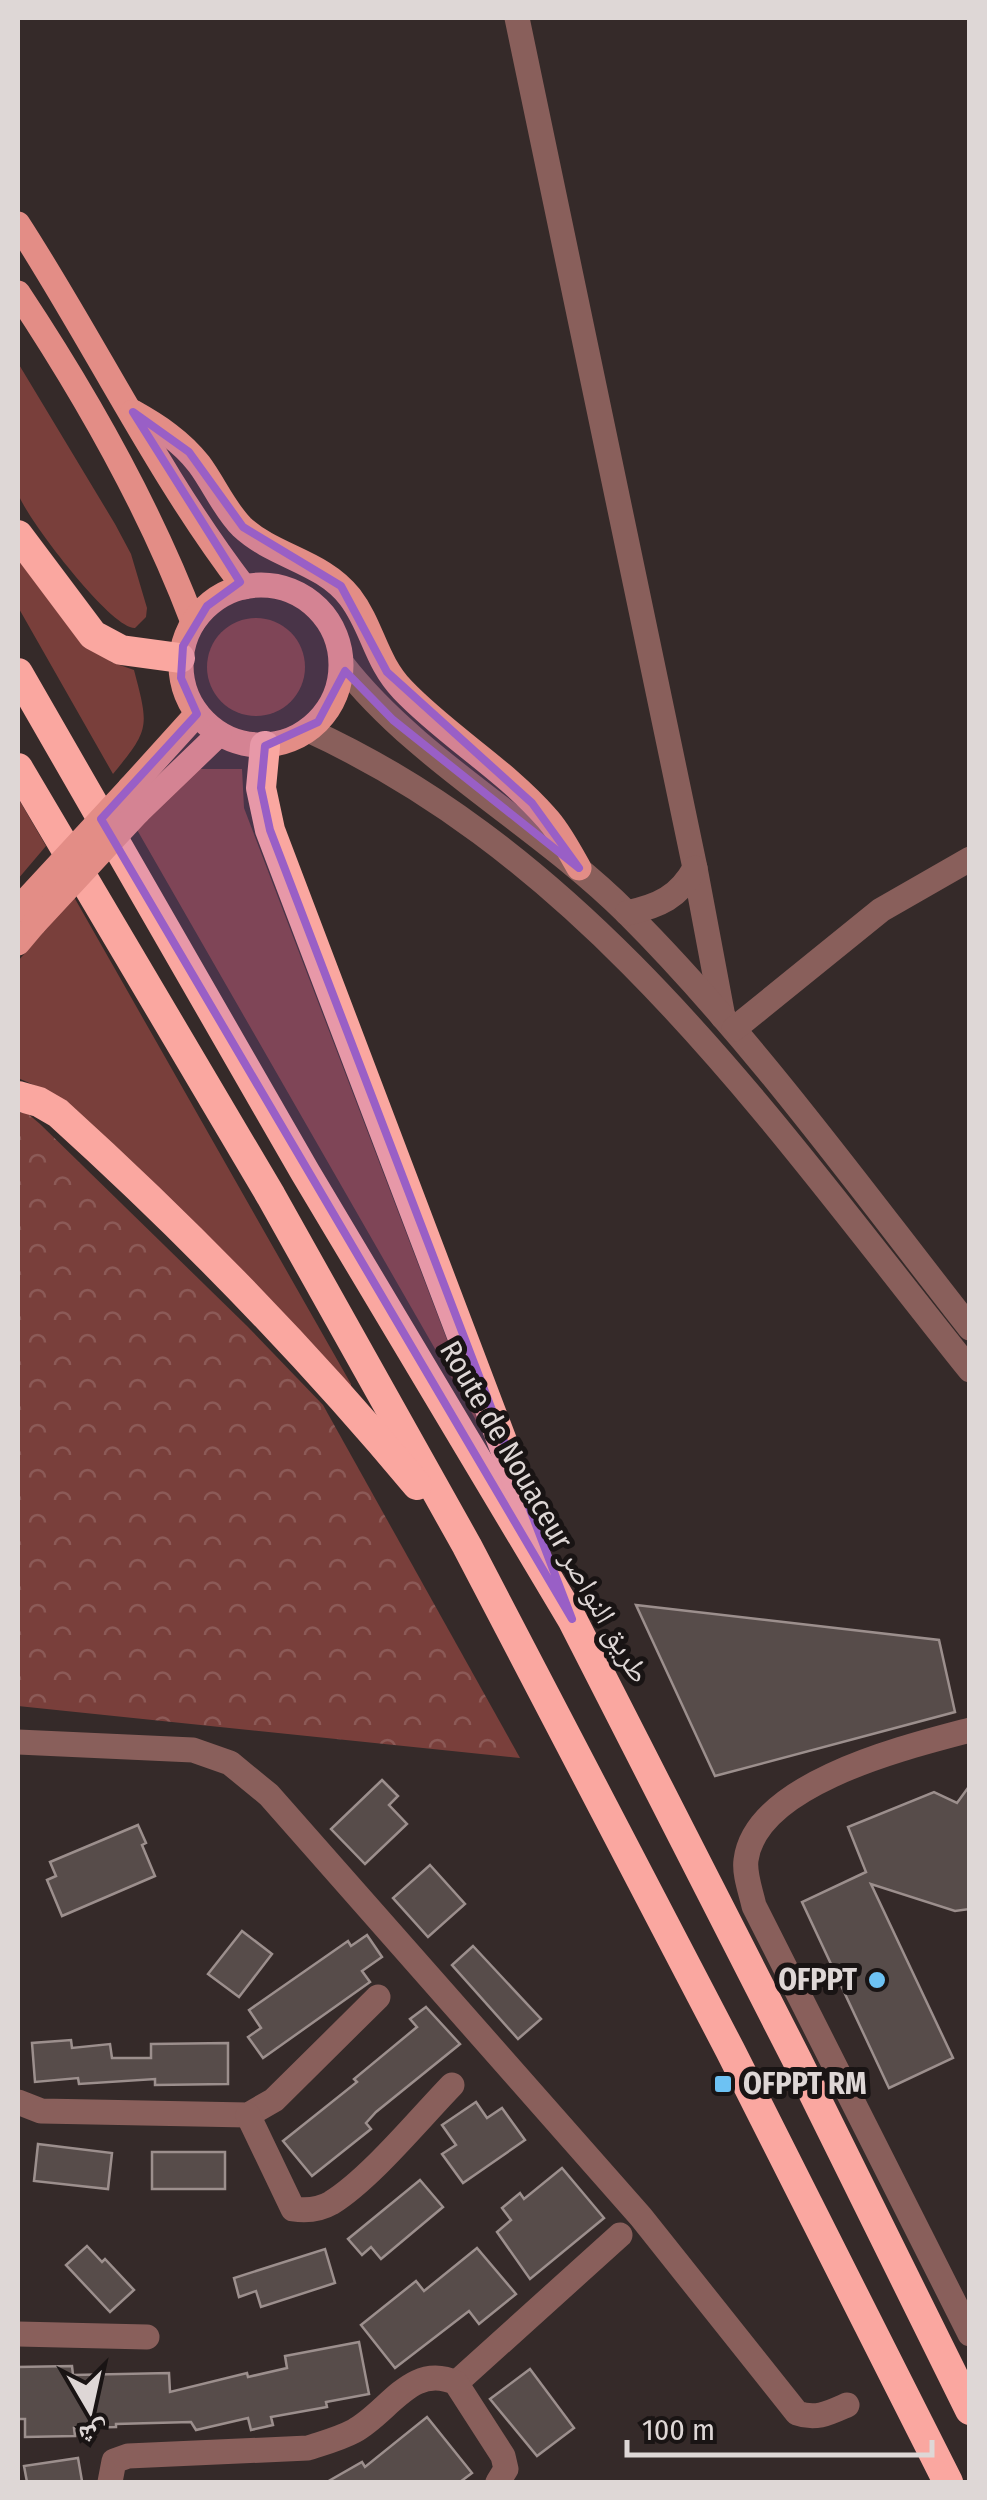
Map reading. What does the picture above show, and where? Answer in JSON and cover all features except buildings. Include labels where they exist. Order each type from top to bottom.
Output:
[{"type":"highway","points":[[18,535],[93,634],[121,650],[180,658]]},
{"type":"highway","name":"Route de Nouaceur طريق النواصر","points":[[18,673],[305,1172],[572,1619],[798,2060],[970,2410]]},
{"type":"highway","points":[[265,746],[261,788],[270,830],[462,1342],[572,1619]]},
{"type":"highway","points":[[18,768],[271,1196],[467,1546],[730,2050],[948,2482]]},
{"type":"highway","points":[[18,1096],[39,1102],[58,1114],[229,1278],[344,1399],[467,1546]]},
{"type":"main road","points":[[18,224],[198,525],[244,587]]},
{"type":"main road","points":[[18,294],[92,413],[150,518],[193,622]]},
{"type":"main road","points":[[133,412],[189,452],[242,527],[315,566],[341,586],[360,612],[380,662],[394,680],[532,802],[562,837],[579,868]]},
{"type":"main road","points":[[275,586],[305,598],[335,633],[342,664],[333,701],[308,730],[265,746],[241,743],[219,734],[197,714],[186,697],[181,678],[180,658],[193,622],[206,606],[244,587],[275,586]]},
{"type":"main road","points":[[23,925],[134,800],[197,714]]},
{"type":"main road","points":[[134,800],[219,734]]},
{"type":"street","points":[[517,18],[729,1023]]},
{"type":"street","points":[[342,664],[392,720],[579,868],[627,913],[729,1023],[970,1328]]},
{"type":"street","points":[[308,730],[389,770],[472,823],[600,931],[733,1075],[970,1370]]},
{"type":"street","points":[[729,1023],[881,910],[970,859]]},
{"type":"street","points":[[627,913],[661,904],[675,895],[695,868]]},
{"type":"street","points":[[970,1730],[812,1785],[785,1801],[768,1818],[752,1839],[745,1863],[754,1906],[970,2334]]},
{"type":"street","points":[[18,1742],[193,1750],[230,1763],[268,1794],[642,2217],[796,2413],[808,2417],[825,2415],[847,2405]]},
{"type":"street","points":[[26,2111],[248,2115],[274,2100],[378,1997]]},
{"type":"street","points":[[248,2115],[284,2196],[293,2209],[308,2211],[328,2205],[350,2189],[452,2085]]},
{"type":"street","points":[[456,2383],[620,2235]]},
{"type":"street","points":[[18,2334],[147,2336]]},
{"type":"street","points":[[110,2482],[114,2461],[128,2456],[308,2448],[355,2430],[413,2382],[435,2376],[456,2383],[503,2456],[506,2469],[498,2482]]},
{"type":"highlighted area","points":[[133,412],[189,452],[243,527],[341,586],[387,672],[532,803],[579,868],[393,720],[345,671],[318,722],[265,746],[261,788],[270,830],[572,1619],[101,819],[197,714],[181,678],[183,646],[207,606],[240,582]]},
{"type":"green space","points":[[18,363],[131,554],[147,608],[146,617],[135,628],[124,624],[90,593],[54,549],[19,496],[15,454]]},
{"type":"green space","points":[[18,552],[111,662],[134,670],[143,726],[134,747],[113,774],[18,607]]},
{"type":"green space","points":[[256,618],[275,622],[291,632],[301,648],[305,667],[301,686],[291,702],[275,712],[256,716],[237,712],[221,702],[211,686],[207,667],[211,648],[221,632],[237,622]]},
{"type":"green space","points":[[198,769],[242,769],[244,808],[481,1429],[136,828]]},
{"type":"green space","points":[[18,798],[46,846],[18,879]]},
{"type":"green space","points":[[74,897],[351,1388],[52,1093],[18,1078],[18,961]]},
{"type":"green space","points":[[18,1113],[27,1113],[40,1124],[323,1405],[520,1758],[18,1706]]},
{"type":"place","name":"OFPPT","points":[[877,1980]]},
{"type":"place","name":"OFPPT RM","points":[[723,2084]]}]
